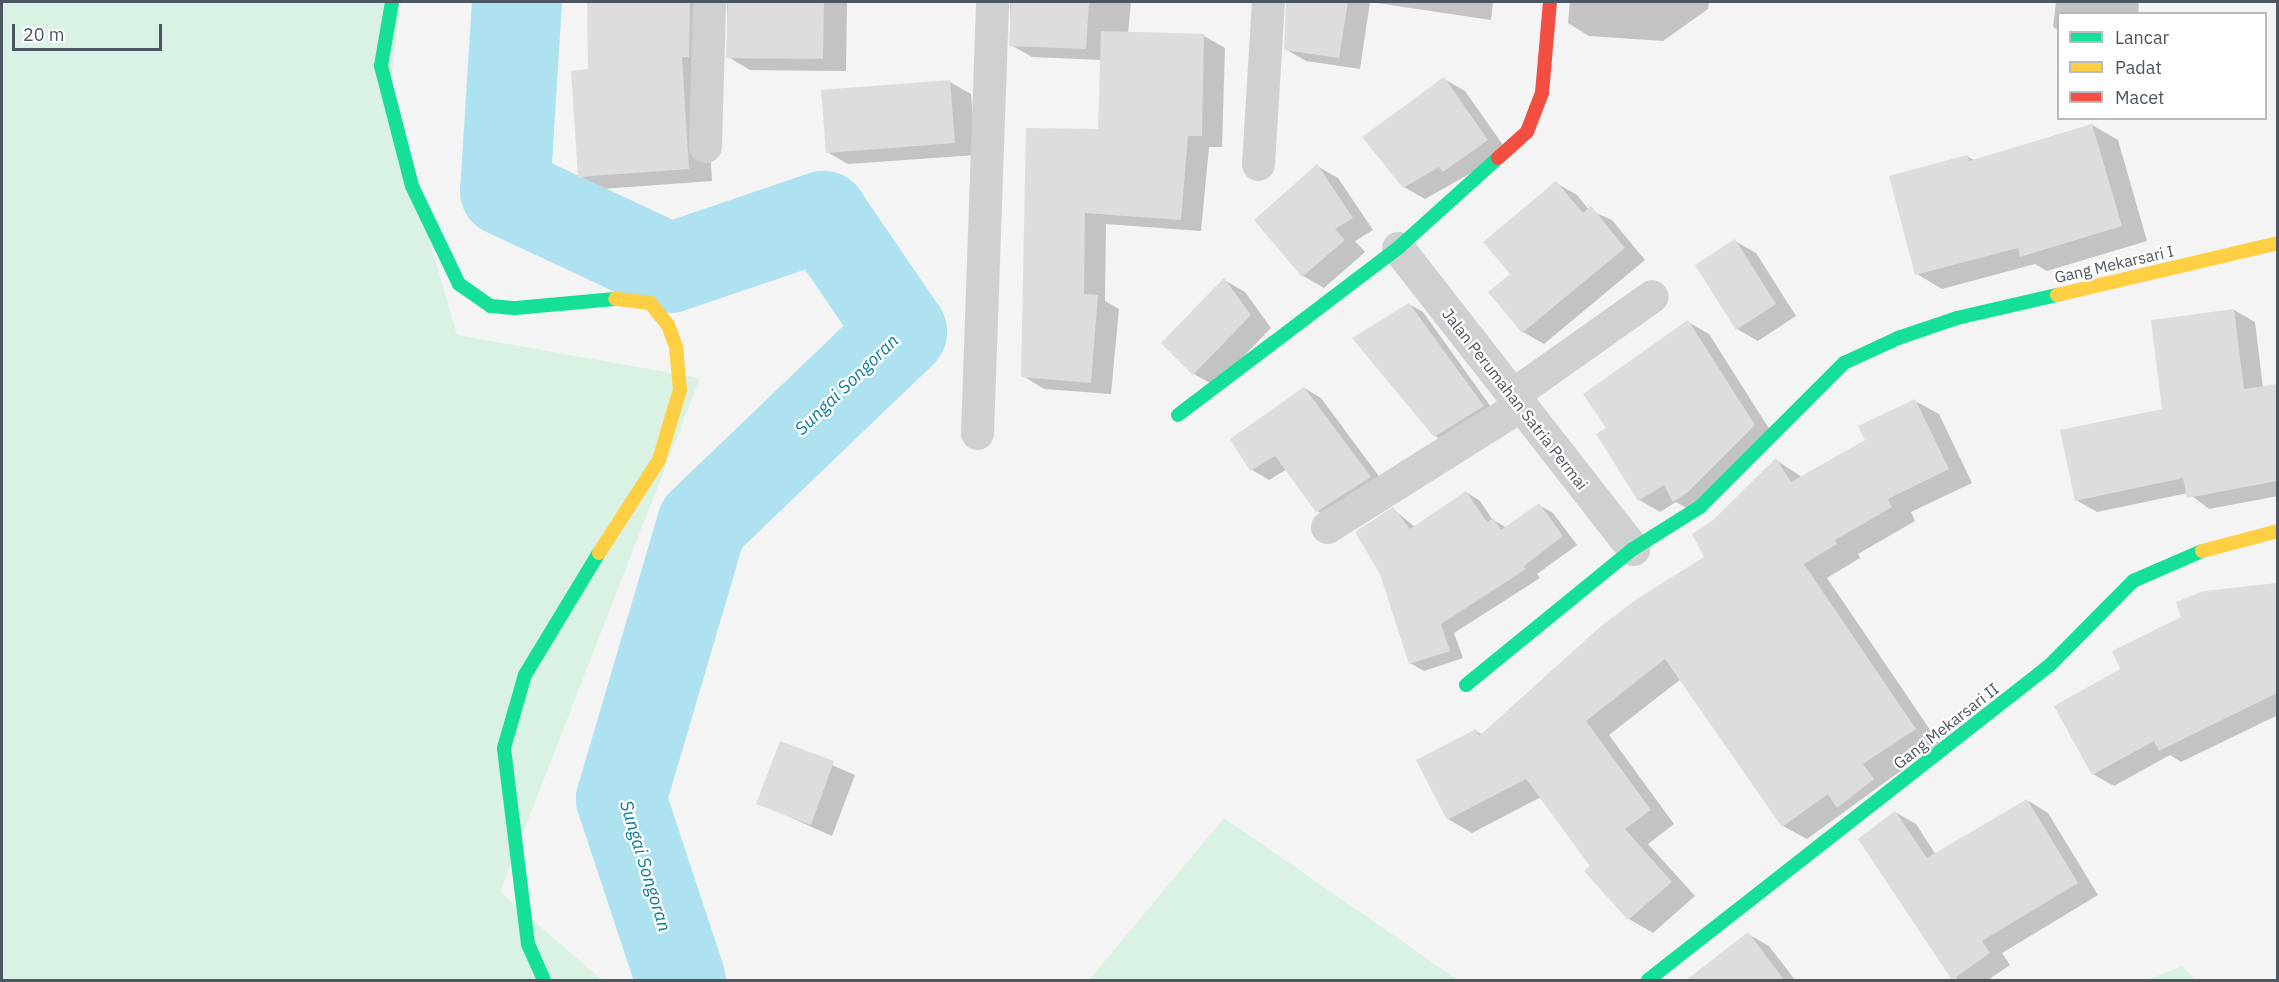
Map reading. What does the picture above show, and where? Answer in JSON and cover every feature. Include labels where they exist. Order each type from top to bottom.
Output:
[{"type":"street","points":[[392,2],[381,66],[412,186],[459,284],[491,306],[516,308],[616,299],[650,303],[668,325],[676,347],[680,390],[659,460],[563,609],[525,675],[504,748],[528,945],[544,981]]},
{"type":"street","points":[[705,146],[709,2]]},
{"type":"street","points":[[977,433],[993,2]]},
{"type":"street","points":[[1258,164],[1268,2]]},
{"type":"street","points":[[1178,415],[1398,248],[1527,132],[1542,93],[1550,2]]},
{"type":"street","name":"Gang Mekarsari I","points":[[1633,549],[1700,507],[1844,363],[1898,338],[1958,318],[2277,243]]},
{"type":"street","name":"Jalan Perumahan Satria Permai","points":[[1398,248],[1515,401],[1633,549]]},
{"type":"street","points":[[1327,527],[1515,401],[1652,296]]},
{"type":"street","name":"Gang Mekarsari II","points":[[1648,981],[2050,665],[2133,580],[2200,551],[2277,531]]},
{"type":"street","points":[[1466,685],[1633,549]]},
{"type":"green space","points":[[2,2],[401,2],[389,100],[457,335],[700,378],[500,892],[602,980],[2,980]]},
{"type":"green space","points":[[1224,818],[1458,980],[1089,980]]},
{"type":"green space","points":[[2182,966],[2196,980],[2147,980]]},
{"type":"building","points":[[587,2],[690,2],[689,57],[682,57],[689,169],[578,177],[571,71],[588,69]]},
{"type":"building","points":[[728,2],[824,2],[823,59],[726,58]]},
{"type":"building","points":[[1011,2],[1089,2],[1086,49],[1009,46]]},
{"type":"building","points":[[1286,2],[1348,2],[1339,58],[1284,50]]},
{"type":"building","points":[[1101,31],[1204,34],[1202,136],[1188,136],[1181,220],[1085,213],[1084,294],[1098,295],[1091,383],[1021,377],[1026,128],[1098,129]]},
{"type":"building","points":[[1444,77],[1488,140],[1443,172],[1439,167],[1403,188],[1362,137]]},
{"type":"building","points":[[950,80],[955,143],[826,153],[821,90]]},
{"type":"building","points":[[2092,124],[2122,226],[2020,257],[2018,248],[1915,275],[1889,176],[1967,155],[1969,161]]},
{"type":"building","points":[[1317,164],[1353,218],[1335,229],[1345,240],[1302,277],[1254,220]]},
{"type":"building","points":[[1556,181],[1583,213],[1591,206],[1625,248],[1522,333],[1488,292],[1510,274],[1483,242]]},
{"type":"building","points":[[1735,239],[1776,304],[1736,330],[1695,265]]},
{"type":"building","points":[[1224,278],[1251,315],[1193,375],[1161,343]]},
{"type":"building","points":[[1409,303],[1484,406],[1434,437],[1352,338]]},
{"type":"building","points":[[2234,309],[2244,389],[2277,384],[2277,481],[2187,498],[2183,478],[2075,501],[2060,430],[2162,409],[2151,320]]},
{"type":"building","points":[[1688,320],[1755,425],[1688,492],[1673,502],[1664,485],[1638,501],[1596,434],[1606,428],[1583,394]]},
{"type":"building","points":[[1304,387],[1371,477],[1316,512],[1275,456],[1250,471],[1230,439]]},
{"type":"building","points":[[1915,399],[1949,469],[1888,499],[1892,507],[1835,540],[1837,544],[1804,564],[1916,729],[1863,764],[1874,779],[1837,808],[1828,794],[1782,827],[1665,659],[1586,721],[1651,810],[1625,829],[1672,882],[1628,920],[1584,871],[1590,866],[1526,779],[1447,820],[1416,760],[1476,729],[1479,736],[1600,627],[1637,599],[1704,557],[1692,534],[1713,520],[1776,458],[1791,482],[1865,440],[1858,426]]},
{"type":"building","points":[[1466,491],[1487,522],[1493,518],[1501,530],[1539,503],[1563,536],[1524,566],[1526,569],[1441,624],[1450,651],[1409,664],[1380,574],[1355,532],[1393,507],[1410,529]]},
{"type":"building","points":[[2277,583],[2277,693],[2159,751],[2154,741],[2092,775],[2054,706],[2120,669],[2112,651],[2181,617],[2176,602],[2204,591]]},
{"type":"building","points":[[780,741],[834,761],[811,825],[756,804]]},
{"type":"building","points":[[2027,799],[2078,883],[1982,941],[1990,953],[1952,980],[1858,839],[1895,811],[1927,858]]},
{"type":"building","points":[[1748,932],[1785,981],[1685,981]]},
{"type":"waterway","name":"Sungai Songoran","points":[[517,2],[505,191],[670,268],[823,216],[902,332],[702,524],[621,799],[681,980]]},
{"type":"traffic: fast","points":[[392,2],[381,66],[412,186],[459,284],[491,306],[516,308],[615,299]]},
{"type":"traffic: fast","points":[[1178,415],[1398,248],[1498,158]]},
{"type":"traffic: fast","points":[[1466,685],[1633,549],[1700,507],[1844,363],[1898,338],[1957,318],[2057,295]]},
{"type":"traffic: fast","points":[[1648,980],[2050,665],[2133,581],[2202,551]]},
{"type":"traffic: fast","points":[[544,980],[528,944],[504,748],[525,675],[599,553]]},
{"type":"traffic: slow","points":[[2057,295],[2278,243]]},
{"type":"traffic: slow","points":[[599,553],[659,460],[680,390],[676,347],[668,325],[650,303],[615,299]]},
{"type":"traffic: slow","points":[[2202,551],[2278,531]]},
{"type":"traffic: jam","points":[[1498,158],[1527,132],[1542,93],[1550,2]]}]
